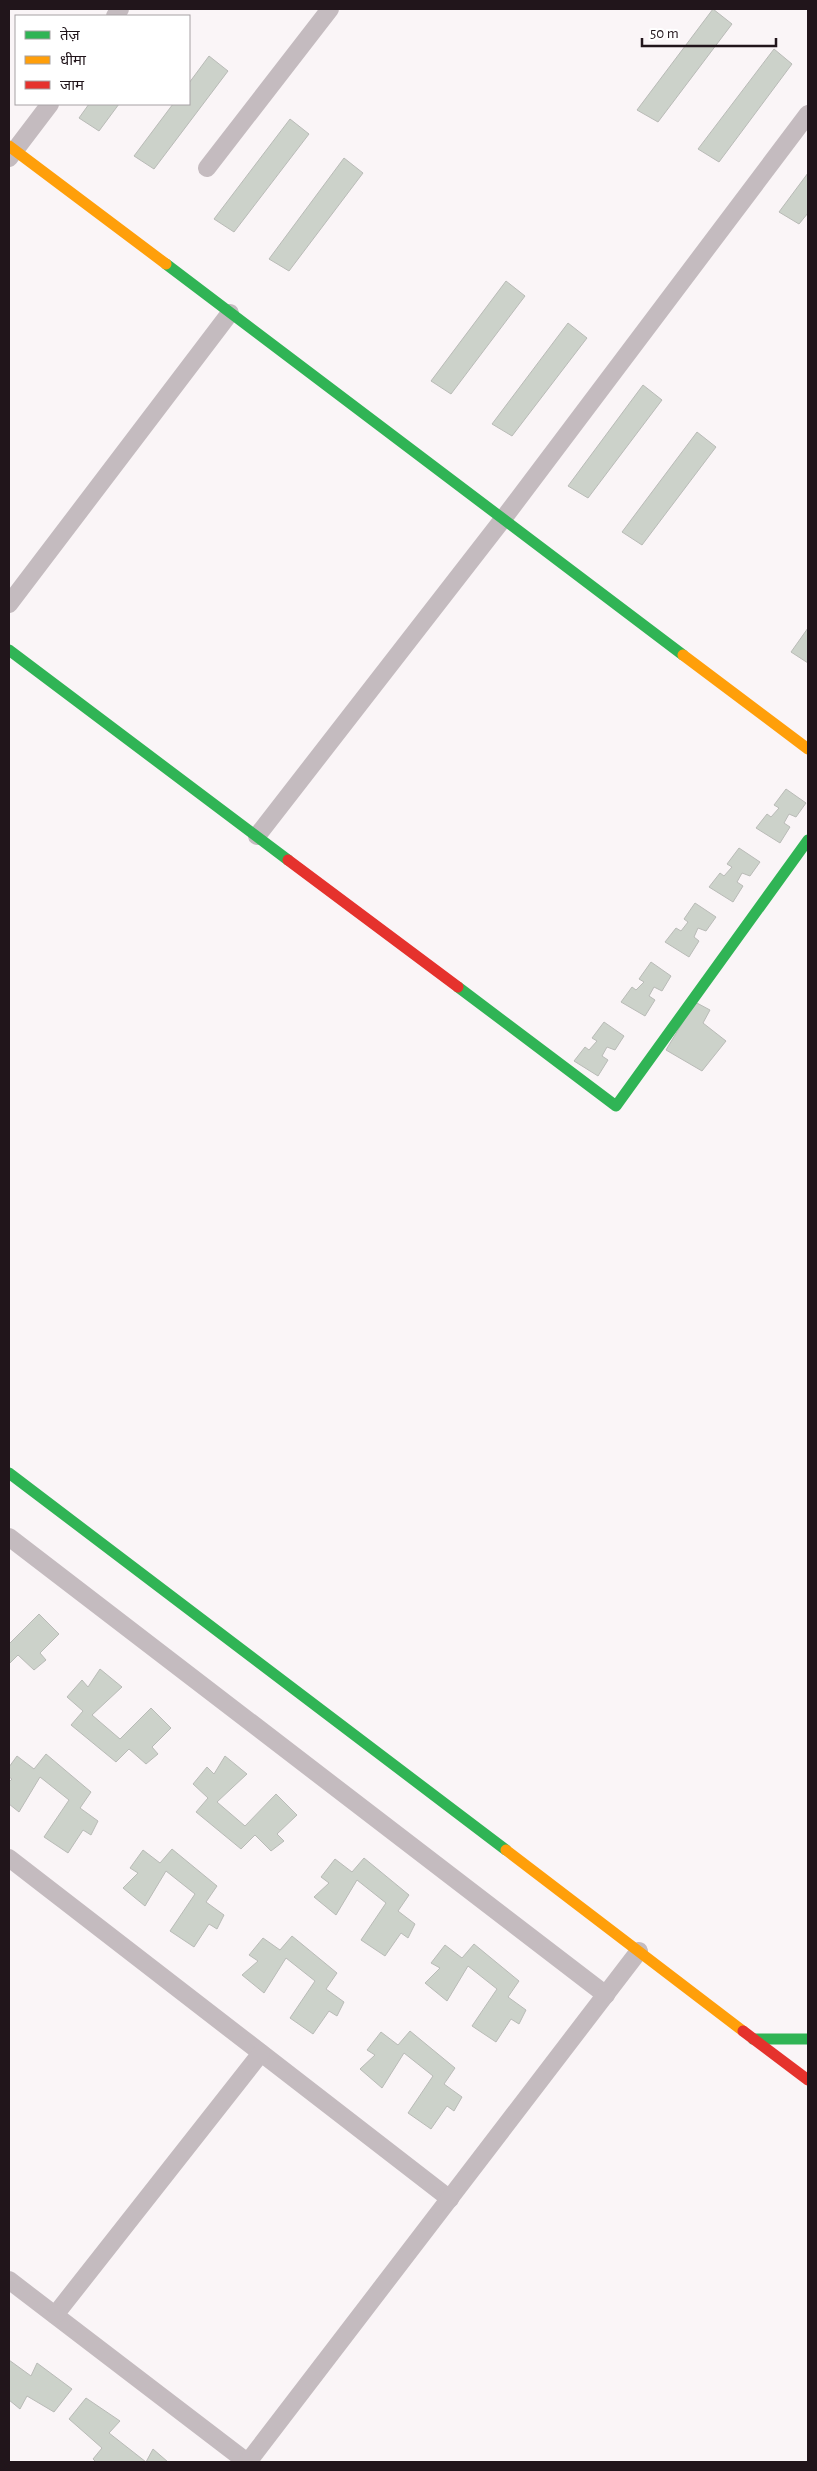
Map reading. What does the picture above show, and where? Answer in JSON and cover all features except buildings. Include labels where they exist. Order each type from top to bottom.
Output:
[{"type":"street","points":[[207,168],[330,9]]},
{"type":"street","points":[[49,105],[11,152],[230,313],[808,749]]},
{"type":"street","points":[[256,836],[503,519],[808,114]]},
{"type":"street","points":[[9,604],[230,313]]},
{"type":"street","points":[[9,650],[616,1106],[808,840]]},
{"type":"street","points":[[9,1473],[808,2080]]},
{"type":"street","points":[[9,1537],[606,1995]]},
{"type":"street","points":[[9,1858],[450,2199]]},
{"type":"street","points":[[9,2280],[248,2462],[639,1952]]},
{"type":"street","points":[[754,2039],[808,2039]]},
{"type":"street","points":[[54,2315],[261,2053]]},
{"type":"traffic: fast","points":[[166,264],[683,655]]},
{"type":"traffic: fast","points":[[9,650],[288,860]]},
{"type":"traffic: fast","points":[[458,987],[616,1106],[808,840]]},
{"type":"traffic: fast","points":[[9,1473],[506,1850]]},
{"type":"traffic: fast","points":[[753,2039],[808,2039]]},
{"type":"traffic: slow","points":[[9,146],[166,264]]},
{"type":"traffic: slow","points":[[683,655],[808,749]]},
{"type":"traffic: slow","points":[[506,1850],[743,2031]]},
{"type":"traffic: jam","points":[[288,860],[458,987]]},
{"type":"traffic: jam","points":[[743,2031],[808,2080]]}]
